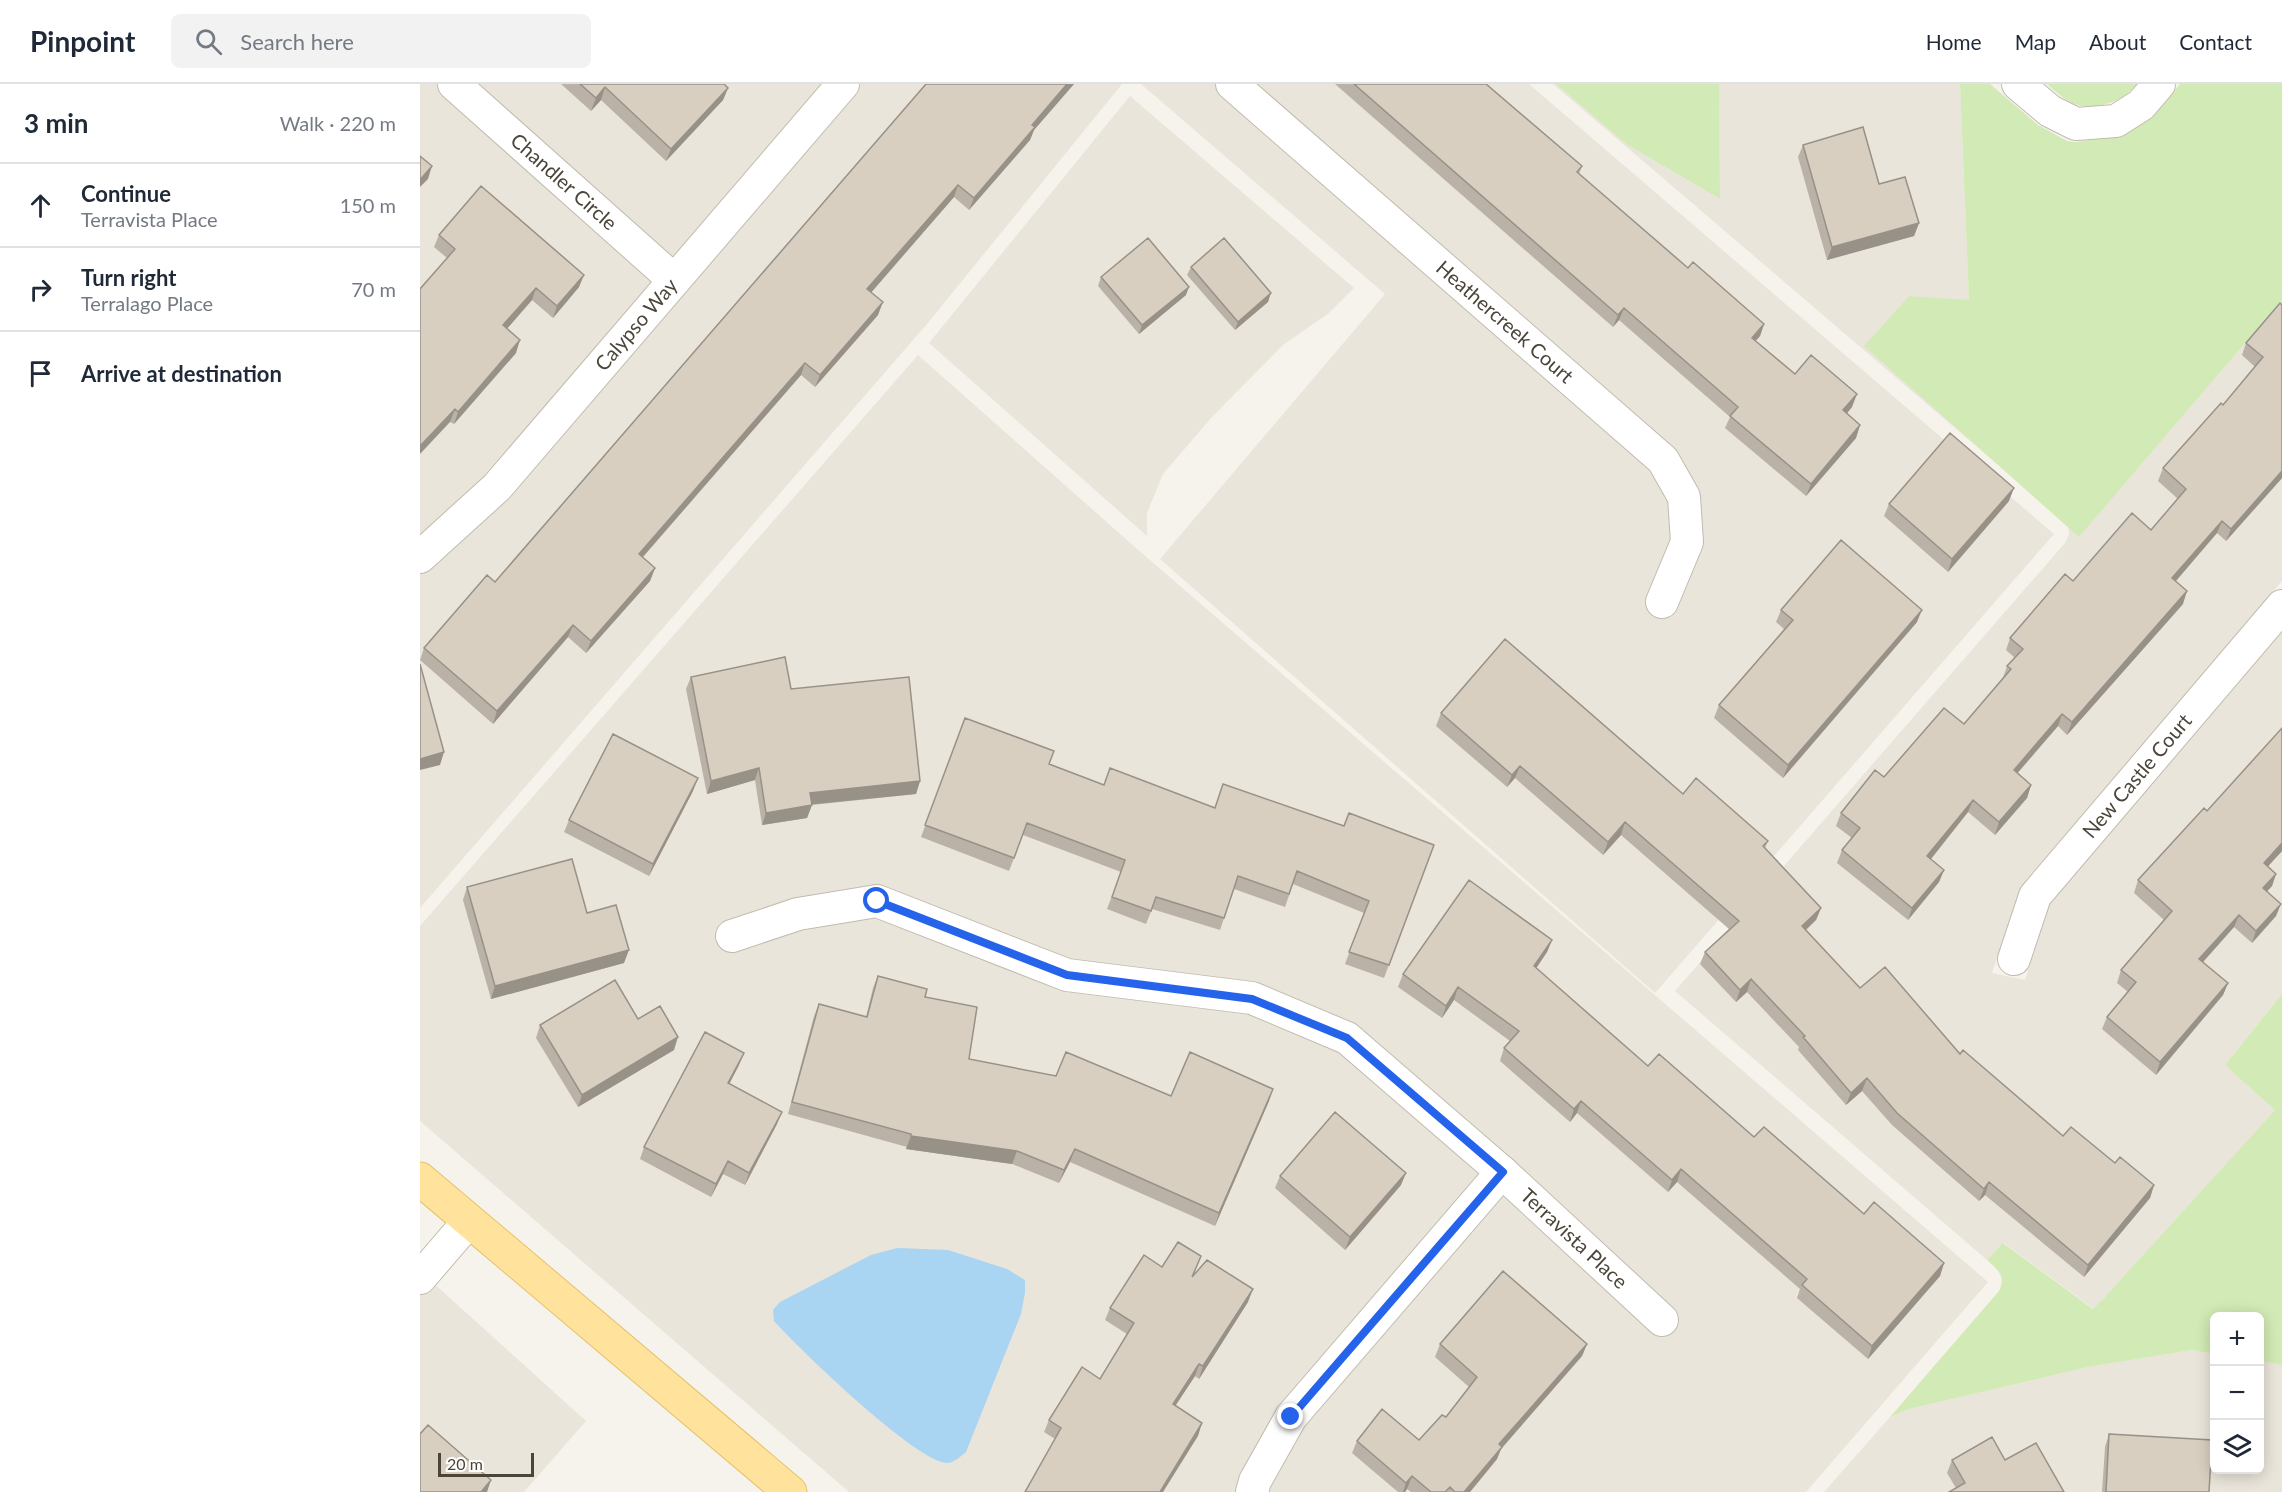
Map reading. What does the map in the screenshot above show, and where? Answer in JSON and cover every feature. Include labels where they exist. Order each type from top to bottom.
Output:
[{"type":"main road","points":[[420,1179],[790,1492]]},
{"type":"street","name":"Chandler Circle","points":[[454,84],[674,280]]},
{"type":"street","name":"Calypso Way","points":[[420,557],[497,487],[843,84]]},
{"type":"street","name":"Heathercreek Court","points":[[1232,84],[1663,460],[1684,497],[1687,542],[1662,602]]},
{"type":"street","points":[[2018,84],[2050,111],[2076,124],[2116,121],[2141,105],[2159,84]]},
{"type":"street","name":"New Castle Court","points":[[2014,960],[2035,896],[2282,606]]},
{"type":"street","name":"Terravista Place","points":[[732,936],[798,914],[877,901],[1067,975],[1252,999],[1347,1038],[1503,1172],[1662,1320]]},
{"type":"street","points":[[1252,1492],[1255,1481],[1291,1417],[1503,1172]]},
{"type":"street","points":[[420,1278],[469,1221]]},
{"type":"shaded area","points":[[420,84],[1122,84],[927,324],[420,908]]},
{"type":"shaded area","points":[[1141,84],[1529,84],[2054,534],[1655,993],[1160,559],[1385,294]]},
{"type":"shaded area","points":[[1553,84],[1556,84],[1626,144],[1720,199],[1719,84],[1960,84],[1969,301],[1909,296],[1865,346],[1997,464]]},
{"type":"shaded area","points":[[1130,96],[1354,288],[1329,313],[1283,345],[1212,417],[1163,474],[1147,513],[1147,536],[929,343]]},
{"type":"shaded area","points":[[2282,300],[2282,581],[2023,885],[1992,973],[2025,980],[2050,903],[2282,631],[2282,994],[2225,1065],[2276,1109],[2094,1309],[2004,1243],[1987,1260],[1675,991],[2065,543],[2069,534],[2068,527],[2079,536]]},
{"type":"shaded area","points":[[918,355],[1136,548],[1988,1282],[1806,1492],[849,1492],[420,1121],[420,926]]},
{"type":"shaded area","points":[[420,1271],[586,1421],[524,1492],[420,1492]]},
{"type":"shaded area","points":[[2192,1350],[2210,1353],[2210,1474],[2264,1474],[2264,1362],[2282,1365],[2282,1492],[1824,1492],[1890,1417],[1909,1409],[2088,1367]]},
{"type":"green space","points":[[1556,84],[1719,84],[1720,199],[1626,144]]},
{"type":"green space","points":[[1960,84],[1990,84],[2038,125],[2067,141],[2076,142],[2123,135],[2153,115],[2180,84],[2282,84],[2282,300],[2079,537],[1864,346],[1909,296],[1969,300]]},
{"type":"green space","points":[[2047,84],[2137,84],[2113,102],[2098,106],[2083,106],[2064,98]]},
{"type":"green space","points":[[2282,994],[2282,1365],[2264,1362],[2264,1312],[2210,1312],[2210,1353],[2192,1350],[2088,1367],[1909,1409],[1890,1417],[1999,1291],[2002,1281],[2000,1274],[1987,1260],[2003,1243],[2093,1309],[2103,1299],[2275,1110],[2225,1065]]},
{"type":"water","points":[[897,1248],[948,1250],[1007,1269],[1025,1280],[1021,1314],[966,1452],[950,1463],[932,1458],[885,1425],[831,1378],[774,1321],[773,1310],[780,1302],[871,1255]]},
{"type":"building","points":[[580,84],[724,84],[728,88],[671,149],[605,87],[596,98]]},
{"type":"building","points":[[926,84],[1067,84],[1032,125],[1035,127],[974,198],[958,185],[867,289],[883,302],[820,375],[805,363],[639,554],[655,568],[591,641],[573,625],[497,711],[424,648],[487,575],[495,582]]},
{"type":"building","points":[[1354,84],[1486,84],[1582,166],[1577,172],[1688,268],[1693,262],[1764,324],[1752,338],[1795,374],[1811,355],[1857,394],[1843,410],[1860,425],[1811,484],[1730,416],[1738,407],[1624,308],[1618,315]]},
{"type":"building","points":[[1863,127],[1879,184],[1905,177],[1919,223],[1832,247],[1803,145]]},
{"type":"building","points":[[420,156],[432,166],[420,180]]},
{"type":"building","points":[[481,186],[584,275],[557,306],[536,288],[503,325],[520,340],[458,412],[455,409],[420,446],[420,289],[455,249],[439,235]]},
{"type":"building","points":[[1148,238],[1189,287],[1142,325],[1101,277]]},
{"type":"building","points":[[1224,238],[1271,293],[1238,322],[1191,267]]},
{"type":"building","points":[[2280,303],[2282,305],[2282,471],[2231,529],[2222,521],[2172,578],[2187,591],[2072,722],[2062,714],[2014,770],[2031,785],[1999,822],[1973,800],[1927,856],[1944,870],[1912,908],[1842,850],[1860,828],[1841,813],[1875,770],[1884,777],[1944,708],[1964,724],[2011,669],[2007,666],[2023,649],[2010,638],[2065,574],[2073,581],[2132,513],[2151,530],[2186,489],[2163,468],[2221,403],[2223,405],[2263,357],[2246,343]]},
{"type":"building","points":[[1950,433],[2014,488],[1952,559],[1889,504]]},
{"type":"building","points":[[1841,540],[1922,610],[1788,765],[1719,705],[1793,620],[1781,610]]},
{"type":"building","points":[[1505,639],[1683,794],[1696,778],[1768,841],[1763,846],[1821,908],[1802,926],[1860,988],[1885,967],[1960,1054],[1963,1050],[2063,1136],[2071,1127],[2115,1163],[2120,1157],[2154,1185],[2088,1265],[1989,1182],[1984,1189],[1897,1113],[1867,1078],[1851,1093],[1803,1037],[1805,1036],[1751,979],[1740,990],[1705,952],[1739,921],[1625,822],[1608,842],[1520,766],[1512,775],[1441,713]]},
{"type":"building","points":[[785,657],[791,689],[909,677],[920,781],[810,793],[812,805],[766,813],[759,768],[711,781],[691,677]]},
{"type":"building","points":[[420,664],[444,752],[420,759]]},
{"type":"building","points":[[965,718],[1054,751],[1049,764],[1104,785],[1110,768],[1215,808],[1223,784],[1344,826],[1349,813],[1434,845],[1389,965],[1349,952],[1369,901],[1297,871],[1289,894],[1238,876],[1224,918],[1156,897],[1151,911],[1112,897],[1125,860],[1027,823],[1014,858],[925,825]]},
{"type":"building","points":[[2282,728],[2282,843],[2264,863],[2276,874],[2263,888],[2281,904],[2256,931],[2239,915],[2199,959],[2228,983],[2160,1062],[2107,1017],[2136,982],[2121,970],[2172,911],[2138,880],[2204,808],[2207,811]]},
{"type":"building","points":[[613,734],[698,778],[653,864],[569,820]]},
{"type":"building","points":[[572,859],[587,913],[616,905],[629,950],[495,986],[467,887]]},
{"type":"building","points":[[1469,880],[1552,940],[1534,966],[1648,1066],[1659,1054],[1754,1137],[1764,1127],[1864,1214],[1874,1202],[1944,1263],[1872,1346],[1802,1285],[1807,1279],[1681,1169],[1672,1180],[1581,1101],[1574,1109],[1504,1048],[1519,1031],[1458,987],[1446,1006],[1403,974]]},
{"type":"building","points":[[878,976],[927,989],[925,997],[977,1007],[969,1059],[1056,1076],[1066,1052],[1171,1096],[1190,1052],[1273,1089],[1219,1213],[1075,1149],[1064,1170],[1017,1151],[911,1136],[911,1134],[792,1102],[819,1004],[867,1017]]},
{"type":"building","points":[[615,980],[638,1019],[660,1006],[678,1037],[582,1095],[540,1025]]},
{"type":"building","points":[[705,1032],[744,1053],[728,1083],[782,1112],[749,1173],[728,1161],[716,1184],[644,1147]]},
{"type":"building","points":[[1335,1112],[1406,1173],[1350,1237],[1280,1176]]},
{"type":"building","points":[[1178,1242],[1201,1256],[1192,1277],[1207,1260],[1253,1289],[1203,1366],[1199,1364],[1173,1404],[1202,1423],[1160,1492],[1025,1492],[1061,1428],[1049,1420],[1082,1367],[1100,1379],[1134,1323],[1110,1308],[1144,1255],[1162,1267]]},
{"type":"building","points":[[1503,1271],[1587,1344],[1499,1444],[1502,1447],[1464,1492],[1455,1492],[1450,1487],[1445,1492],[1431,1492],[1412,1476],[1406,1483],[1357,1441],[1382,1409],[1419,1440],[1442,1415],[1446,1417],[1477,1377],[1440,1344]]},
{"type":"building","points":[[428,1425],[491,1480],[481,1492],[420,1492],[420,1434]]},
{"type":"building","points":[[2109,1434],[2210,1440],[2209,1492],[2106,1492]]},
{"type":"building","points":[[1992,1437],[2005,1460],[2036,1443],[2064,1492],[1949,1492],[1965,1483],[1952,1460]]},
{"type":"route","points":[[877,901],[996,945],[1067,975],[1252,999],[1347,1038],[1503,1172],[1291,1417]]}]
